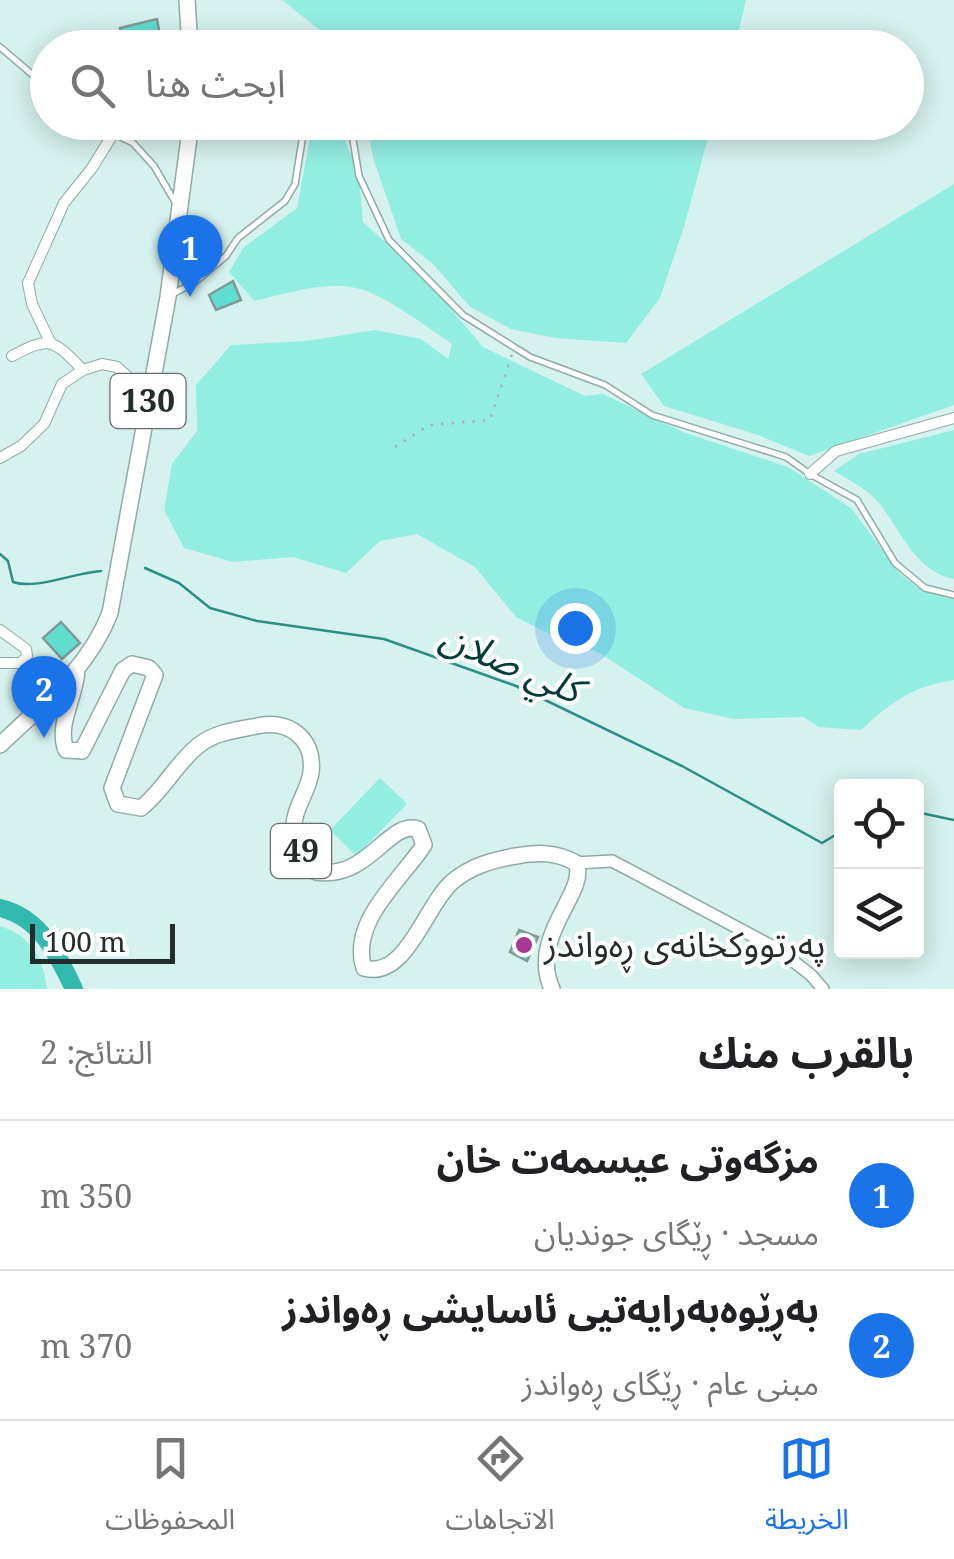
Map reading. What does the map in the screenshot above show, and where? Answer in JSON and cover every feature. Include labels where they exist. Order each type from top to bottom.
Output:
[{"type":"main road","points":[[187,0],[189,30]]},
{"type":"main road","name":"130","points":[[77,670],[99,639],[114,598],[168,297],[189,140]]},
{"type":"main road","name":"49","points":[[77,670],[76,690],[62,739],[66,750],[72,752],[82,751],[90,740],[123,670],[132,664],[150,668],[154,675],[112,788],[118,804],[141,808],[174,767],[220,733],[278,725],[302,736],[308,751],[312,770],[294,824],[298,846],[306,863],[316,872],[354,868],[400,829],[418,828],[424,845],[398,875],[358,950],[364,968],[386,967],[398,958],[442,893],[475,866],[507,857],[551,853],[576,863]]},
{"type":"main road","points":[[2,741],[77,670]]},
{"type":"main road","points":[[552,989],[544,961],[549,938],[579,877],[576,863]]},
{"type":"street","points":[[50,342],[32,304],[28,283],[64,203],[109,140]]},
{"type":"street","points":[[12,356],[33,345],[50,342],[84,370]]},
{"type":"street","points":[[0,458],[21,446],[44,424],[62,384],[84,370],[102,364],[117,367],[148,396]]},
{"type":"street","points":[[810,474],[836,451],[954,418]]},
{"type":"street","points":[[0,630],[26,648],[27,656],[20,663],[0,663]]},
{"type":"street","points":[[576,863],[612,861],[634,872],[779,950],[824,989]]},
{"type":"lane","points":[[0,47],[30,73]]},
{"type":"lane","points":[[126,140],[154,166],[180,211]]},
{"type":"lane","points":[[168,297],[196,282],[226,256],[238,238],[285,201],[295,184],[302,140]]},
{"type":"lane","points":[[353,140],[359,176],[397,252],[448,304],[514,348],[604,386],[652,415],[786,457],[858,500],[895,563],[910,576],[926,588],[954,595]]},
{"type":"path","points":[[395,447],[429,425],[490,420],[514,348]]},
{"type":"green space","points":[[282,0],[746,0],[739,30],[320,30]]},
{"type":"green space","points":[[310,140],[345,140],[359,176],[363,222],[424,277],[483,347],[585,396],[603,394],[683,432],[788,467],[851,508],[901,575],[923,591],[954,599],[954,680],[926,686],[903,697],[861,730],[819,727],[803,717],[733,719],[684,708],[598,652],[559,639],[516,617],[475,567],[417,534],[380,541],[346,573],[293,557],[233,562],[184,548],[164,510],[172,464],[197,431],[196,385],[231,345],[306,341],[375,330],[421,339],[448,359],[452,344],[367,291],[343,286],[317,287],[254,301],[229,272],[244,247],[297,208]]},
{"type":"green space","points":[[370,140],[707,140],[660,298],[626,343],[555,338],[511,329],[470,307],[433,264],[401,239]]},
{"type":"green space","points":[[954,184],[954,405],[809,456],[758,435],[664,406],[641,374]]},
{"type":"green space","points":[[954,430],[954,579],[919,559],[875,498],[834,471],[859,454]]},
{"type":"green space","points":[[380,778],[407,804],[356,856],[330,830]]},
{"type":"green space","points":[[0,926],[34,949],[47,989],[0,989]]},
{"type":"building","points":[[157,19],[159,30],[120,30]]},
{"type":"building","points":[[233,281],[241,300],[216,310],[209,295]]},
{"type":"building","points":[[61,622],[80,643],[62,659],[43,638]]},
{"type":"building","name":"پەرتووکخانەی ڕەواندز","points":[[519,930],[538,937],[527,961],[510,952]]},
{"type":"waterway","name":"كلي صلان","points":[[0,554],[8,561],[13,582],[22,584],[101,571]]},
{"type":"waterway","name":"كلي صلان","points":[[145,568],[179,583],[210,608],[257,621],[384,639],[516,686],[682,766],[822,843],[834,836]]},
{"type":"waterway","name":"كلي صلان","points":[[924,814],[954,820]]},
{"type":"waterway","points":[[0,908],[37,929],[74,989]]},
{"type":"place","name":"مزگەوتی عیسمەت خان","points":[[190,297]]},
{"type":"place","name":"بەڕێوەبەرایەتیی ئاسایشی ڕەواندز","points":[[44,738]]},
{"type":"place","name":"پەرتووکخانەی ڕەواندز","points":[[524,945]]}]
